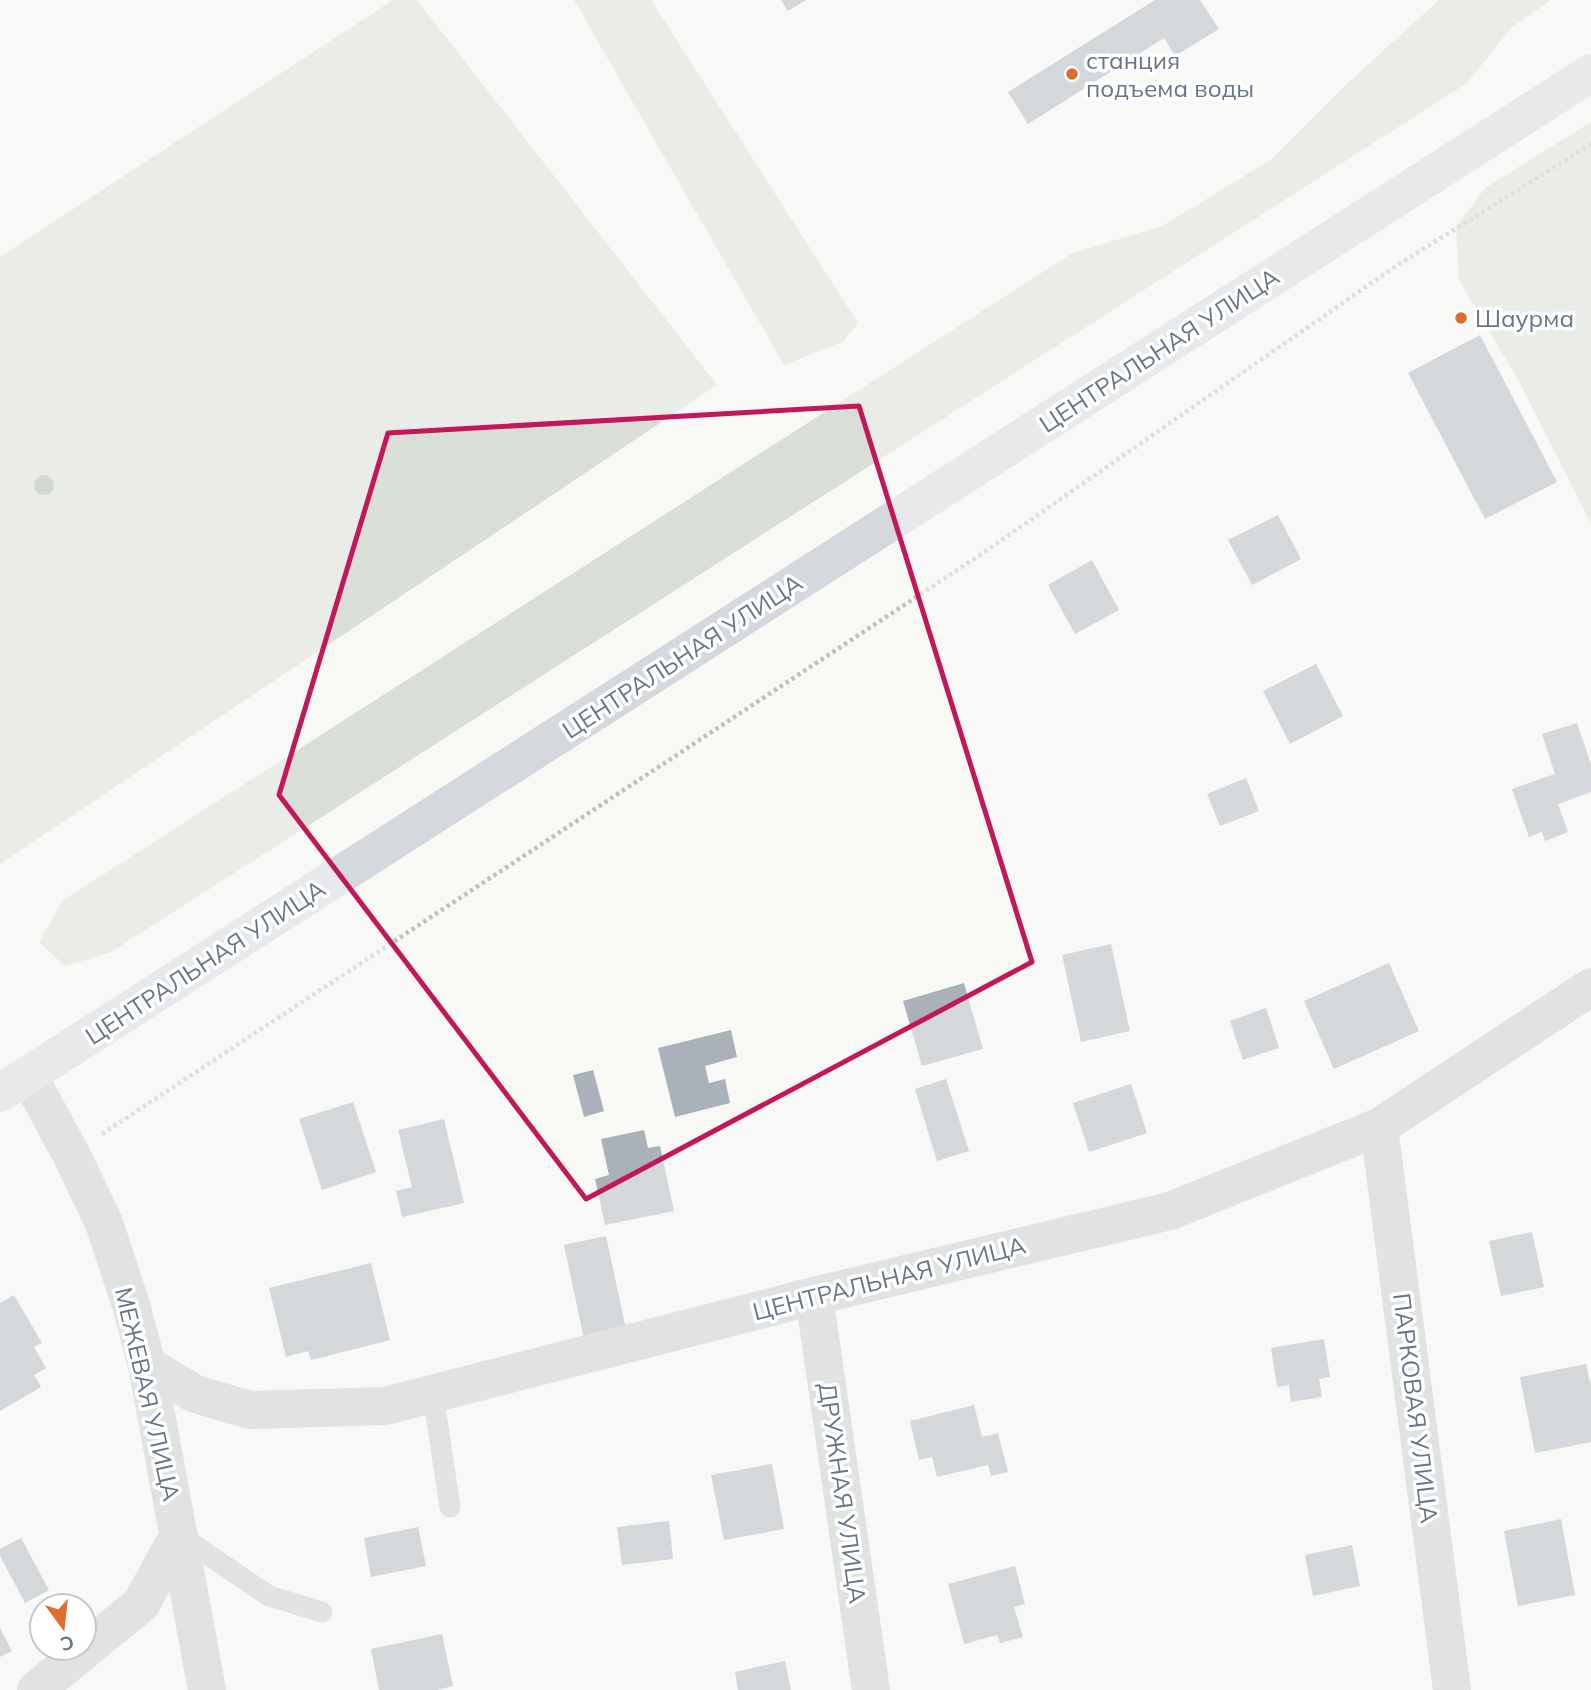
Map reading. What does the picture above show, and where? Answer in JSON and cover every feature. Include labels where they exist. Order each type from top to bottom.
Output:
[{"type":"main road","name":"ЦЕНТРАЛЬНАЯ УЛИЦА","points":[[14,1084],[1591,73]]},
{"type":"street","name":"ЦЕНТРАЛЬНАЯ УЛИЦА","points":[[147,1365],[195,1394],[250,1410],[385,1406],[814,1296],[1170,1211],[1380,1127],[1591,987]]},
{"type":"street","name":"МЕЖЕВАЯ УЛИЦА","points":[[14,1084],[71,1154],[104,1223],[131,1305],[147,1365],[207,1690]]},
{"type":"street","name":"ПАРКОВАЯ УЛИЦА","points":[[1380,1127],[1452,1690]]},
{"type":"street","name":"ДРУЖНАЯ УЛИЦА","points":[[814,1296],[871,1690]]},
{"type":"street","points":[[36,1690],[141,1604],[179,1535]]},
{"type":"lane","points":[[433,1394],[450,1507]]},
{"type":"lane","points":[[179,1535],[269,1596],[322,1612]]},
{"type":"path","points":[[71,1154],[980,555],[1393,268],[1591,144]]},
{"type":"highlighted area","points":[[859,406],[1032,962],[586,1199],[279,795],[388,433]]},
{"type":"shaded area","points":[[393,0],[417,0],[717,385],[0,864],[0,257]]},
{"type":"shaded area","points":[[574,0],[651,0],[858,323],[844,341],[784,365]]},
{"type":"shaded area","points":[[1439,0],[1551,0],[1512,27],[1467,83],[111,952],[65,966],[39,942],[62,901],[1071,254],[1164,225],[1272,159],[1350,81]]},
{"type":"shaded area","points":[[1591,122],[1591,523],[1520,383],[1459,280],[1456,227],[1485,188]]},
{"type":"building","points":[[781,0],[806,0],[788,11]]},
{"type":"building","name":"станция подъема воды","points":[[1155,0],[1200,0],[1219,29],[1175,56],[1164,38],[1028,124],[1008,92]]},
{"type":"building","points":[[1480,335],[1557,482],[1485,519],[1408,373]]},
{"type":"building","points":[[1278,515],[1301,559],[1252,585],[1228,540]]},
{"type":"building","points":[[1092,560],[1119,610],[1075,634],[1048,585]]},
{"type":"building","points":[[1316,664],[1343,716],[1290,744],[1263,691]]},
{"type":"building","points":[[1577,723],[1591,764],[1591,792],[1558,804],[1568,832],[1545,841],[1542,832],[1529,837],[1512,789],[1555,774],[1542,734]]},
{"type":"building","points":[[1246,778],[1259,811],[1220,826],[1207,794]]},
{"type":"building","points":[[1111,944],[1130,1031],[1081,1042],[1062,955]]},
{"type":"building","points":[[1389,963],[1419,1031],[1334,1069],[1304,1001]]},
{"type":"building","points":[[964,983],[983,1049],[922,1066],[903,1001]]},
{"type":"building","points":[[1266,1008],[1279,1048],[1243,1060],[1230,1021]]},
{"type":"building","points":[[731,1030],[737,1057],[705,1066],[709,1083],[725,1079],[730,1103],[675,1117],[658,1048]]},
{"type":"building","points":[[593,1070],[604,1111],[584,1117],[573,1075]]},
{"type":"building","points":[[946,1079],[969,1151],[937,1161],[915,1089]]},
{"type":"building","points":[[1131,1084],[1147,1133],[1089,1152],[1073,1103]]},
{"type":"building","points":[[353,1102],[376,1172],[322,1190],[299,1119]]},
{"type":"building","points":[[444,1119],[464,1203],[402,1217],[396,1191],[412,1187],[398,1130]]},
{"type":"building","points":[[644,1130],[648,1148],[660,1146],[674,1211],[605,1225],[595,1179],[609,1175],[601,1139]]},
{"type":"building","points":[[1532,1232],[1544,1287],[1501,1296],[1489,1241]]},
{"type":"building","points":[[606,1236],[626,1329],[584,1339],[564,1245]]},
{"type":"building","points":[[371,1263],[390,1340],[311,1360],[308,1351],[286,1357],[269,1288]]},
{"type":"building","points":[[14,1295],[42,1343],[34,1347],[46,1368],[34,1375],[41,1387],[0,1411],[0,1303]]},
{"type":"building","points":[[1324,1339],[1330,1377],[1319,1379],[1322,1397],[1291,1402],[1289,1385],[1277,1387],[1271,1348]]},
{"type":"building","points":[[1586,1364],[1591,1386],[1591,1442],[1535,1453],[1520,1377]]},
{"type":"building","points":[[974,1405],[982,1437],[998,1433],[1008,1472],[991,1476],[988,1465],[937,1477],[932,1457],[919,1460],[910,1421]]},
{"type":"building","points":[[772,1464],[784,1529],[724,1540],[711,1475]]},
{"type":"building","points":[[1561,1519],[1575,1595],[1518,1606],[1504,1531]]},
{"type":"building","points":[[669,1521],[673,1559],[622,1565],[617,1527]]},
{"type":"building","points":[[418,1527],[426,1566],[371,1577],[364,1538]]},
{"type":"building","points":[[21,1538],[49,1590],[28,1592],[28,1601],[25,1603],[0,1556],[0,1549]]},
{"type":"building","points":[[1352,1545],[1360,1586],[1313,1596],[1305,1555]]},
{"type":"building","points":[[1015,1566],[1025,1604],[1014,1607],[1023,1637],[1000,1643],[997,1635],[964,1644],[948,1584]]},
{"type":"building","points":[[0,1628],[12,1651],[0,1657]]},
{"type":"building","points":[[442,1634],[453,1686],[437,1690],[379,1690],[371,1649]]},
{"type":"building","points":[[785,1661],[791,1690],[738,1690],[735,1672]]},
{"type":"place","name":"станция подъема воды","points":[[1072,74]]},
{"type":"place","name":"Шаурма","points":[[1461,318]]}]
